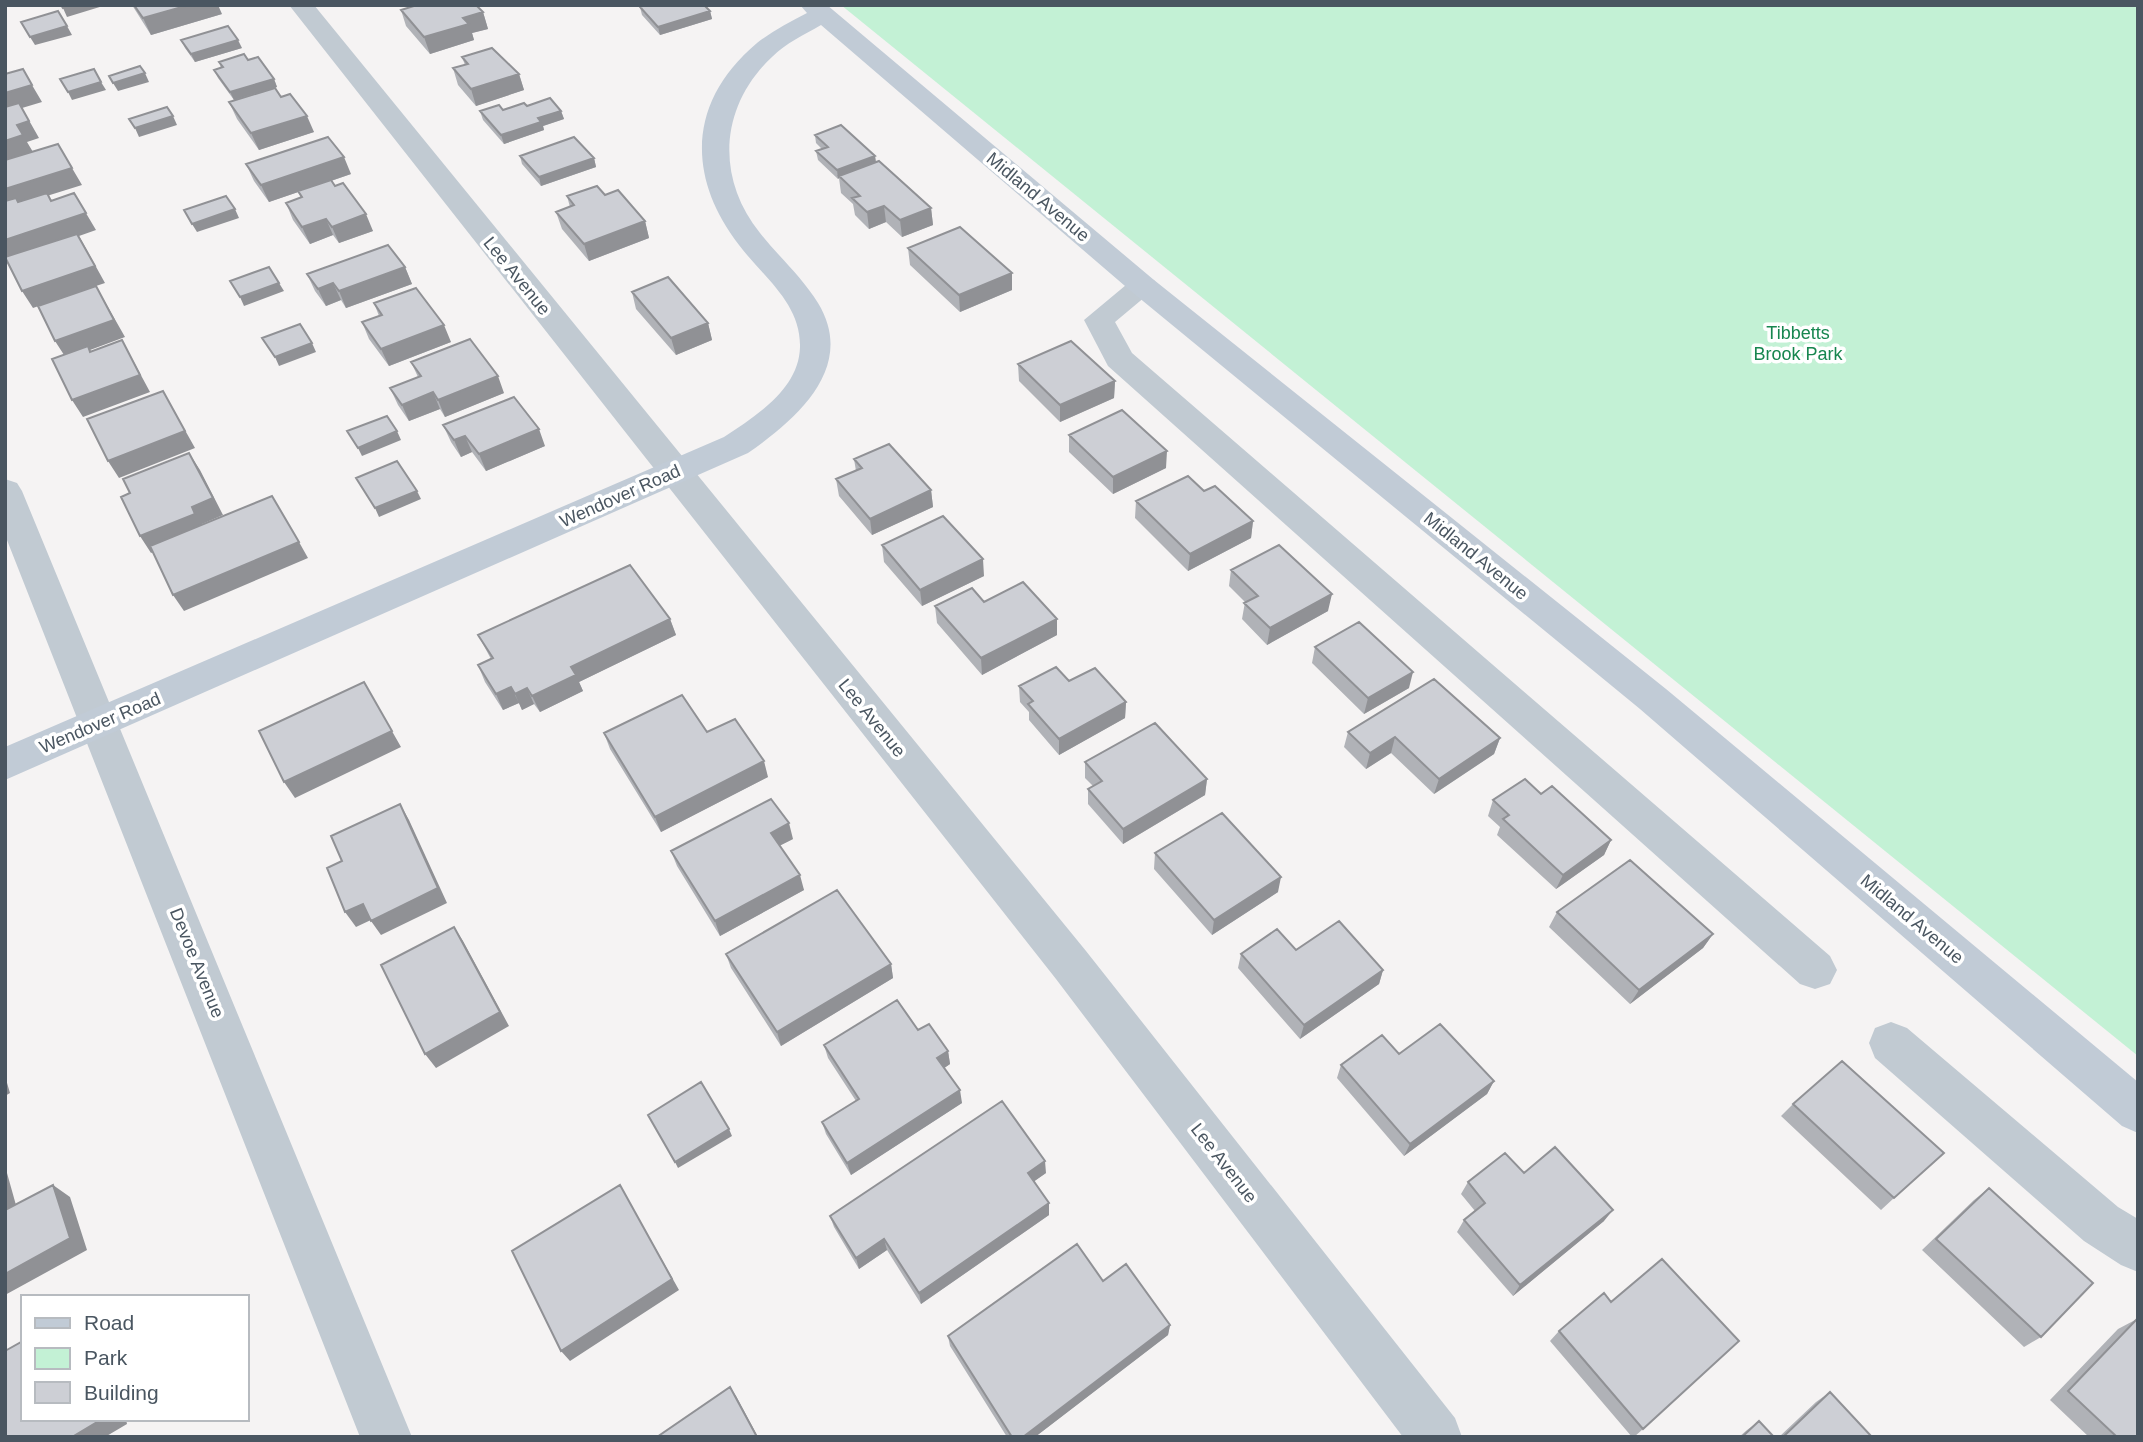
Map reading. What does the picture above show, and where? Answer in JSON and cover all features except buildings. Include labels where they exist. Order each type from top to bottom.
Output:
[{"type":"street","name":"Lee Avenue","points":[[300,5],[1071,965],[1436,1437]]},
{"type":"street","name":"Wendover Road","points":[[5,764],[736,445],[759,430],[791,401],[812,368],[814,329],[793,290],[731,215],[720,194],[712,156],[720,113],[738,78],[766,49],[817,10]]},
{"type":"street","name":"Midland Avenue","points":[[817,10],[1143,286],[1653,699],[2138,1111]]},
{"type":"street","points":[[1143,286],[1099,320],[1119,359],[1815,971]]},
{"type":"street","name":"Devoe Avenue","points":[[5,491],[101,723],[386,1437]]},
{"type":"street","points":[[1891,1043],[2101,1224],[2138,1248]]},
{"type":"green space","name":"Tibbetts Brook Park","points":[[841,5],[2138,5],[2138,1056]]}]
